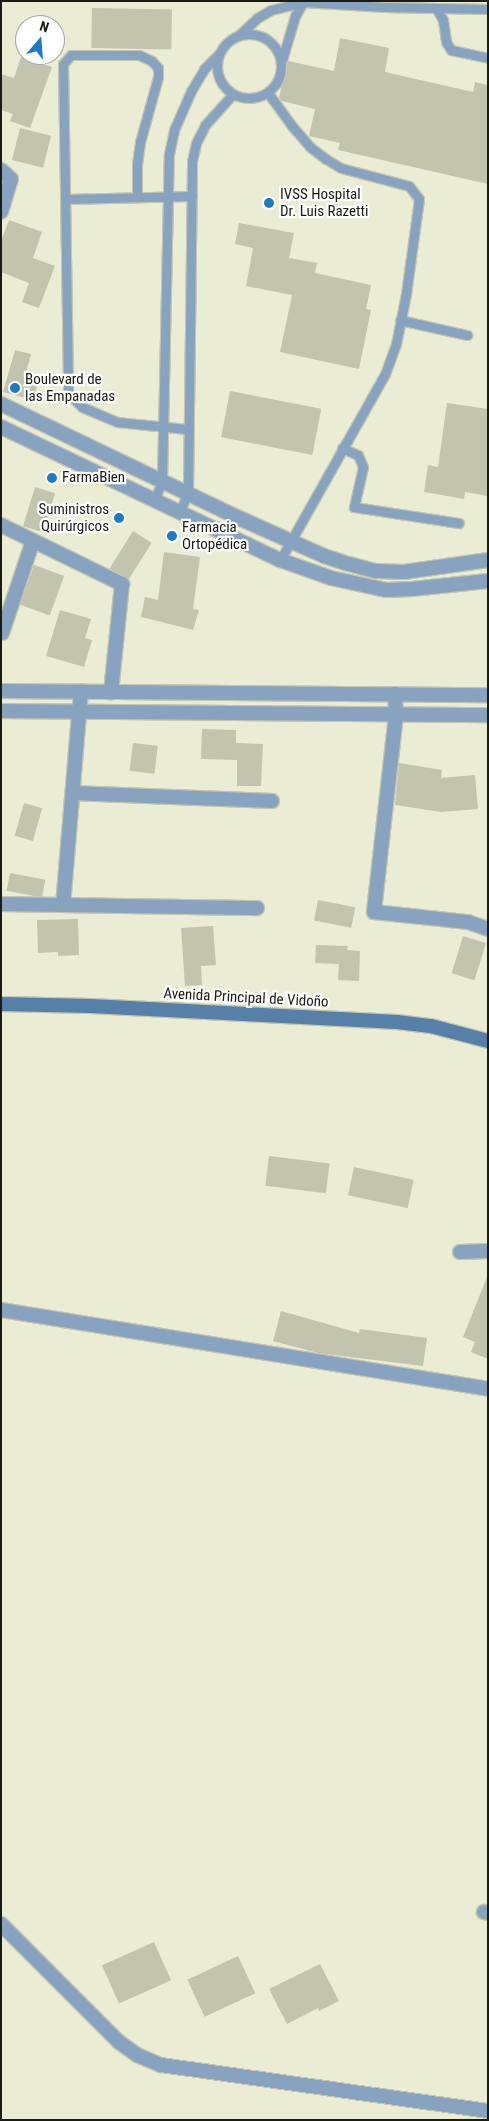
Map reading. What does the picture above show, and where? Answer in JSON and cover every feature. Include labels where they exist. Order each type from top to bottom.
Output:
[{"type":"main road","name":"Avenida Principal de Vidoño","points":[[1,1004],[91,1006],[397,1022],[431,1026],[488,1041]]},
{"type":"street","points":[[1,170],[11,179],[8,195],[1,212]]},
{"type":"street","points":[[1,404],[162,482],[324,556],[376,571],[404,572],[488,560]]},
{"type":"street","points":[[1,427],[280,560],[331,578],[386,590],[488,581]]},
{"type":"street","points":[[1,525],[122,584],[111,692]]},
{"type":"street","points":[[2,633],[32,540]]},
{"type":"street","points":[[1,691],[488,695]]},
{"type":"street","points":[[63,905],[81,692]]},
{"type":"street","points":[[395,694],[396,715],[374,912],[468,922],[488,929]]},
{"type":"street","points":[[1,711],[488,715]]},
{"type":"street","points":[[73,793],[272,801]]},
{"type":"street","points":[[1,904],[256,908]]},
{"type":"street","points":[[460,1252],[488,1251]]},
{"type":"street","points":[[1,1310],[488,1389]]},
{"type":"street","points":[[1,1924],[119,2042],[137,2055],[161,2065],[467,2114],[488,2111]]},
{"type":"lane","points":[[219,54],[217,72],[225,88],[233,94],[251,99],[268,93],[280,79],[282,60],[295,16],[303,2]]},
{"type":"lane","points":[[154,500],[162,482],[169,154],[174,130],[204,69],[231,39],[239,35],[257,18],[271,10],[303,2],[488,9]]},
{"type":"lane","points":[[436,8],[443,20],[446,42],[451,50],[488,58]]},
{"type":"lane","points":[[239,35],[248,34],[266,38],[279,52],[282,60]]},
{"type":"lane","points":[[137,197],[137,164],[140,142],[158,77],[158,68],[152,61],[139,55],[76,54],[68,57],[63,64],[68,393],[82,407],[104,418],[130,425],[187,429]]},
{"type":"lane","points":[[268,93],[310,147],[342,168],[409,186],[418,195],[419,214],[396,344],[385,374],[289,541],[280,560]]},
{"type":"lane","points":[[179,512],[188,494],[187,429],[192,161],[196,143],[205,125],[233,94]]},
{"type":"lane","points":[[66,200],[192,196]]},
{"type":"lane","points":[[400,320],[466,335]]},
{"type":"lane","points":[[342,448],[358,455],[363,467],[354,508],[460,523]]},
{"type":"building","points":[[92,8],[172,9],[171,49],[91,48]]},
{"type":"building","points":[[340,38],[389,48],[385,72],[473,92],[475,82],[488,85],[488,184],[338,150],[340,143],[309,136],[315,109],[282,101],[279,98],[287,63],[288,61],[334,71]]},
{"type":"building","points":[[18,65],[46,65],[52,67],[30,128],[10,121],[13,114],[1,110],[1,74],[14,78]]},
{"type":"building","points":[[20,128],[51,136],[43,168],[12,160]]},
{"type":"building","points":[[9,220],[42,232],[33,258],[55,266],[39,308],[22,302],[29,283],[1,272],[1,241]]},
{"type":"building","points":[[239,223],[294,233],[289,258],[317,263],[315,273],[371,285],[366,309],[371,310],[359,369],[280,352],[292,295],[246,286],[253,248],[235,244]]},
{"type":"building","points":[[15,350],[31,354],[25,376],[39,380],[33,400],[3,392]]},
{"type":"building","points":[[230,391],[321,409],[312,455],[221,437]]},
{"type":"building","points":[[447,403],[488,409],[488,496],[465,492],[464,499],[424,492],[428,465],[438,467]]},
{"type":"building","points":[[35,487],[55,493],[43,532],[23,526]]},
{"type":"building","points":[[133,531],[152,543],[128,580],[110,568]]},
{"type":"building","points":[[164,552],[200,557],[193,609],[199,610],[193,630],[141,617],[145,597],[158,600]]},
{"type":"building","points":[[34,565],[64,576],[50,615],[20,604]]},
{"type":"building","points":[[60,610],[91,619],[85,638],[92,640],[84,667],[46,656]]},
{"type":"building","points":[[202,729],[236,730],[236,743],[263,744],[261,786],[237,786],[237,760],[201,759]]},
{"type":"building","points":[[133,743],[158,746],[154,774],[130,771]]},
{"type":"building","points":[[399,763],[442,770],[441,778],[475,775],[478,809],[441,812],[395,805]]},
{"type":"building","points":[[24,803],[42,808],[33,841],[15,836]]},
{"type":"building","points":[[10,873],[45,880],[42,898],[7,891]]},
{"type":"building","points":[[318,900],[355,907],[351,928],[314,921]]},
{"type":"building","points":[[78,919],[79,955],[58,956],[58,952],[38,953],[37,920]]},
{"type":"building","points":[[213,926],[216,965],[201,966],[202,985],[185,986],[181,928]]},
{"type":"building","points":[[463,936],[486,943],[475,980],[452,973]]},
{"type":"building","points":[[316,945],[348,946],[347,950],[360,951],[359,981],[338,980],[339,964],[315,963]]},
{"type":"building","points":[[269,1156],[330,1163],[326,1193],[265,1186]]},
{"type":"building","points":[[354,1167],[414,1180],[408,1208],[348,1195]]},
{"type":"building","points":[[487,1277],[488,1359],[471,1352],[475,1342],[463,1337]]},
{"type":"building","points":[[281,1311],[359,1333],[360,1329],[427,1338],[423,1366],[318,1353],[273,1341]]},
{"type":"building","points":[[154,1942],[171,1980],[119,2004],[102,1965]]},
{"type":"building","points":[[238,1956],[255,1993],[205,2017],[187,1980]]},
{"type":"building","points":[[320,1964],[339,2001],[319,2011],[318,2008],[287,2024],[269,1989]]},
{"type":"place","name":"IVSS Hospital Dr. Luis Razetti","points":[[269,203]]},
{"type":"place","name":"Boulevard de las Empanadas","points":[[15,388]]},
{"type":"place","name":"FarmaBien","points":[[52,478]]},
{"type":"place","name":"Suministros Quirúrgicos","points":[[119,518]]},
{"type":"place","name":"Farmacia Ortopédica","points":[[172,536]]}]
